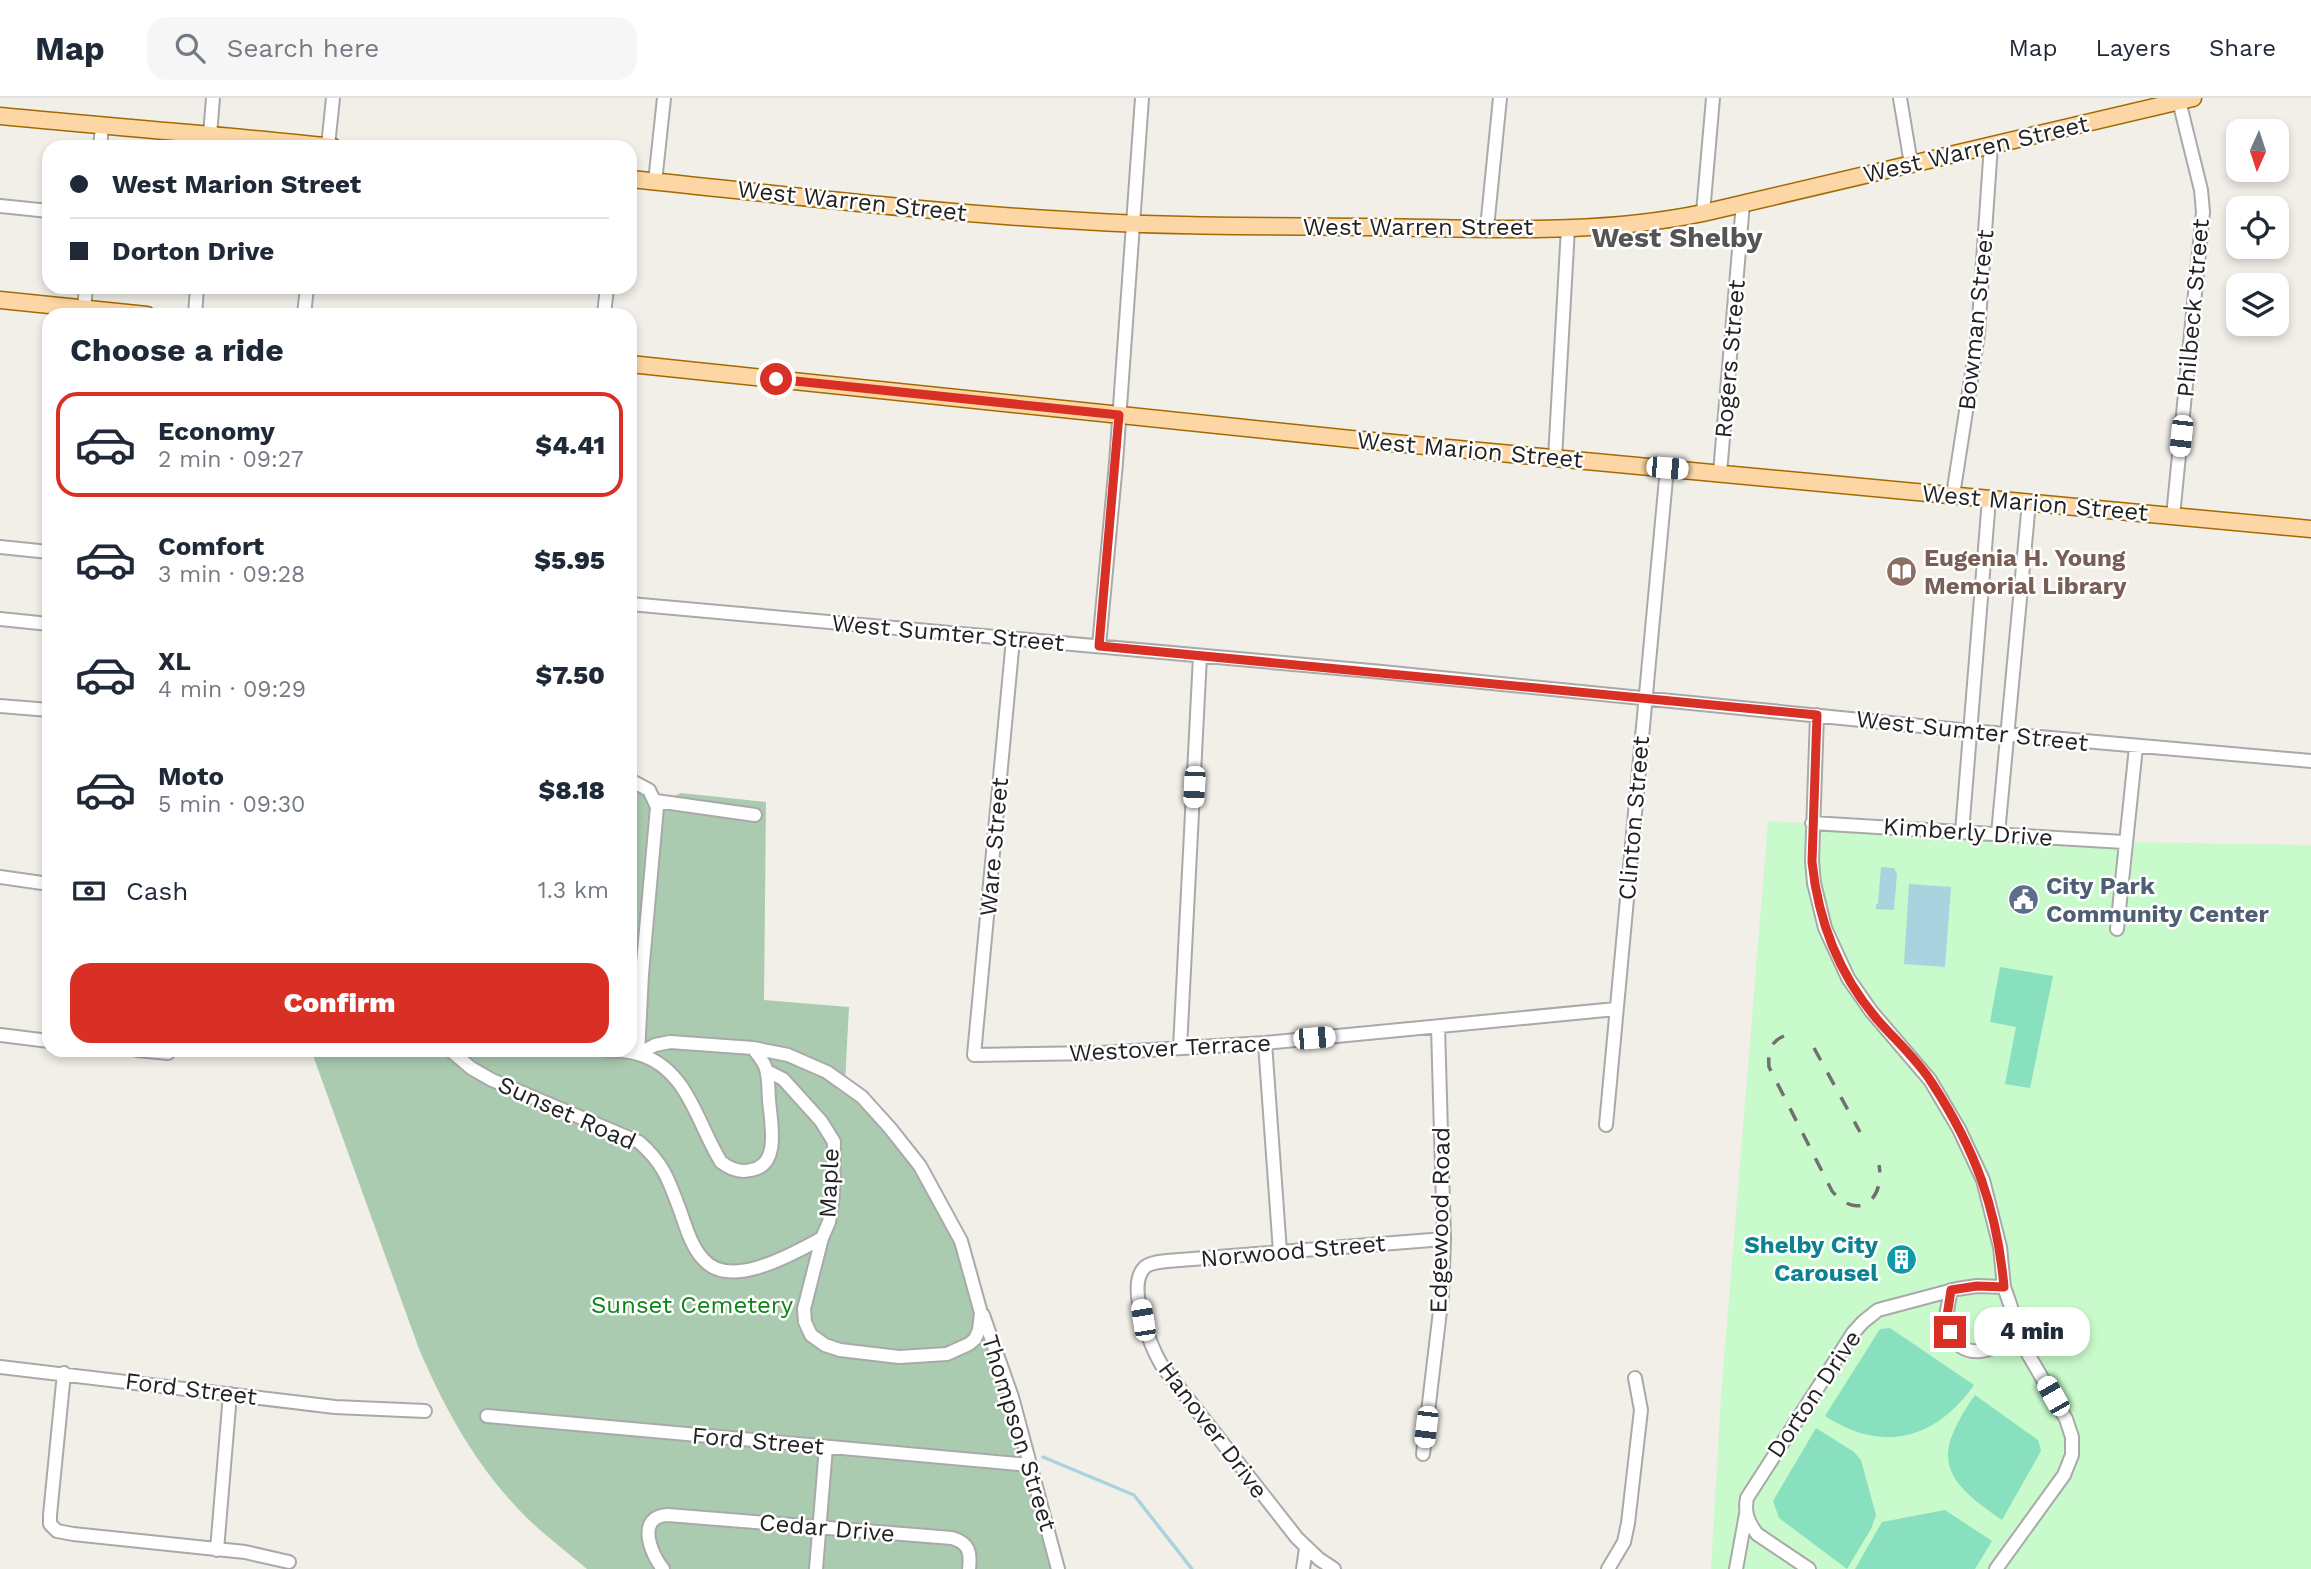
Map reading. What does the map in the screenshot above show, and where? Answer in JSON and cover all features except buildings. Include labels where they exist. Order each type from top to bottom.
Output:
[{"type":"main road","name":"West Warren Street","points":[[637,180],[978,214],[1132,223],[1568,228],[1647,223],[1703,213],[2186,100]]},
{"type":"main road","points":[[0,116],[209,140]]},
{"type":"main road","points":[[0,300],[75,308]]},
{"type":"main road","name":"West Marion Street","points":[[637,365],[1555,458],[2311,529]]},
{"type":"street","points":[[209,140],[213,98]]},
{"type":"street","points":[[327,140],[333,98]]},
{"type":"street","points":[[655,181],[664,98]]},
{"type":"street","points":[[1099,646],[1142,98]]},
{"type":"street","points":[[1487,228],[1500,98]]},
{"type":"street","points":[[1703,213],[1713,98]]},
{"type":"street","points":[[1900,98],[1911,164]]},
{"type":"street","name":"Philbeck Street","points":[[2173,516],[2203,212],[2186,100]]},
{"type":"street","points":[[101,140],[102,127]]},
{"type":"street","name":"Bowman Street","points":[[1953,495],[1978,334],[1991,145]]},
{"type":"street","name":"Rogers Street","points":[[1720,473],[1743,203]]},
{"type":"street","points":[[0,206],[42,210]]},
{"type":"street","points":[[1555,458],[1568,228]]},
{"type":"street","name":"Clinton Street","points":[[1606,1125],[1667,468]]},
{"type":"street","points":[[1962,832],[1989,499]]},
{"type":"street","points":[[1998,834],[2029,502]]},
{"type":"street","points":[[0,547],[42,551]]},
{"type":"street","name":"West Sumter Street","points":[[637,605],[1099,646],[2136,747],[2311,761]]},
{"type":"street","points":[[0,619],[42,623]]},
{"type":"street","name":"Ware Street","points":[[974,1055],[1013,639]]},
{"type":"street","points":[[1180,1048],[1200,656]]},
{"type":"street","points":[[0,706],[42,709]]},
{"type":"street","points":[[1817,715],[1812,823],[1814,883],[1825,928],[1848,978],[1865,1004],[1930,1080],[1959,1129],[1983,1180],[2000,1247],[2004,1287],[2011,1307],[2014,1330],[2066,1419],[2073,1446],[2070,1463],[2064,1475],[1996,1569]]},
{"type":"street","points":[[2117,929],[2136,747]]},
{"type":"street","points":[[637,784],[649,790],[656,801],[657,814],[637,965]]},
{"type":"street","points":[[656,801],[755,815]]},
{"type":"street","name":"Kimberly Drive","points":[[1812,823],[2124,842]]},
{"type":"street","points":[[0,877],[42,883]]},
{"type":"street","name":"Westover Terrace","points":[[974,1055],[1100,1053],[1265,1043],[1616,1009]]},
{"type":"street","points":[[637,1014],[638,1054],[671,1074],[691,1102],[721,1162],[728,1168],[742,1171],[758,1168],[765,1163],[772,1141],[766,1071],[753,1048]]},
{"type":"street","name":"Edgewood Road","points":[[1423,1454],[1442,1294],[1444,1240],[1438,1027]]},
{"type":"street","points":[[0,1035],[42,1040]]},
{"type":"street","name":"Thompson Street","points":[[638,1054],[655,1045],[670,1042],[753,1048],[788,1055],[827,1072],[862,1097],[890,1128],[928,1179],[961,1241],[977,1298],[1012,1397],[1058,1569]]},
{"type":"street","points":[[1265,1043],[1280,1252]]},
{"type":"street","name":"Sunset Road","points":[[458,1057],[492,1080],[639,1142],[657,1158],[664,1169],[693,1244],[705,1262],[713,1268],[730,1272],[757,1267],[789,1256],[822,1238]]},
{"type":"street","name":"Maple","points":[[766,1071],[783,1079],[821,1121],[834,1142],[833,1195],[829,1222],[822,1238]]},
{"type":"street","name":"Thompson Street","points":[[822,1238],[805,1301],[804,1315],[811,1335],[825,1345],[860,1354],[899,1357],[947,1354],[975,1339],[981,1322],[977,1298]]},
{"type":"street","name":"Norwood Street","points":[[1144,1268],[1152,1263],[1167,1261],[1444,1240]]},
{"type":"street","name":"Hanover Drive","points":[[1144,1268],[1140,1275],[1140,1300],[1146,1334],[1156,1355],[1247,1477],[1307,1548],[1334,1569]]},
{"type":"street","name":"Dorton Drive","points":[[1736,1569],[1750,1491],[1853,1333],[1863,1322],[1878,1311],[1951,1290],[1977,1286],[2004,1287]]},
{"type":"street","points":[[1951,1290],[1947,1316],[1949,1329],[1966,1349],[1981,1351],[1996,1348],[2014,1330]]},
{"type":"street","name":"Ford Street","points":[[0,1367],[335,1407],[425,1411]]},
{"type":"street","points":[[64,1373],[50,1524],[57,1531],[266,1556],[289,1562]]},
{"type":"street","points":[[1608,1569],[1624,1542],[1629,1524],[1641,1410],[1635,1378]]},
{"type":"street","points":[[217,1550],[230,1394]]},
{"type":"street","name":"Ford Street","points":[[487,1416],[1030,1465]]},
{"type":"street","points":[[816,1569],[826,1447]]},
{"type":"street","points":[[1746,1514],[1750,1526],[1763,1540],[1809,1569]]},
{"type":"street","name":"Cedar Drive","points":[[663,1569],[654,1557],[649,1535],[651,1522],[656,1517],[668,1515],[940,1536],[965,1543],[970,1553],[969,1569]]},
{"type":"street","points":[[1303,1569],[1307,1548]]},
{"type":"green space","name":"Sunset Cemetery","points":[[637,784],[670,803],[674,796],[681,793],[766,802],[764,1000],[849,1007],[845,1083],[890,1128],[961,1241],[1058,1569],[587,1569],[511,1501],[479,1461],[452,1418],[419,1349],[314,1057],[637,1057]]},
{"type":"green space","points":[[1768,821],[2124,842],[2311,845],[2311,1569],[1711,1569],[1721,1396]]},
{"type":"green space","points":[[2000,967],[2053,976],[2030,1088],[2005,1084],[2016,1027],[1990,1022]]},
{"type":"green space","points":[[1890,1328],[1974,1385],[1943,1418],[1925,1429],[1888,1437],[1867,1435],[1846,1428],[1825,1416],[1880,1329]]},
{"type":"green space","points":[[1975,1395],[2038,1440],[2041,1451],[2002,1520],[1966,1491],[1949,1465],[1948,1451],[1952,1435]]},
{"type":"green space","points":[[1816,1428],[1854,1452],[1861,1460],[1876,1515],[1871,1529],[1847,1569],[1779,1518],[1773,1501]]},
{"type":"green space","points":[[1945,1510],[1992,1541],[1975,1569],[1855,1569],[1882,1522]]},
{"type":"water","points":[[1881,867],[1894,868],[1897,874],[1894,910],[1876,909]]},
{"type":"water","points":[[1909,884],[1951,887],[1945,967],[1904,964]]},
{"type":"waterway","points":[[1043,1457],[1134,1495],[1192,1569]]},
{"type":"railway","points":[[1784,1036],[1770,1048],[1769,1067],[1832,1191],[1851,1205],[1868,1203],[1878,1188],[1879,1165]]},
{"type":"railway","points":[[1814,1048],[1860,1132]]},
{"type":"place","name":"Eugenia H. Young Memorial Library","points":[[1901,572]]},
{"type":"place","name":"City Park Community Center","points":[[2023,900]]},
{"type":"place","name":"Shelby City Carousel","points":[[1901,1259]]},
{"type":"district","name":"West Shelby","points":[[1677,237]]},
{"type":"route","points":[[776,379],[1119,415],[1099,646],[1817,715],[1812,862],[1825,928],[1848,978],[1865,1004],[1930,1080],[1959,1129],[1983,1180],[2000,1247],[2004,1287],[1977,1286],[1951,1290],[1947,1316],[1950,1332]]}]
